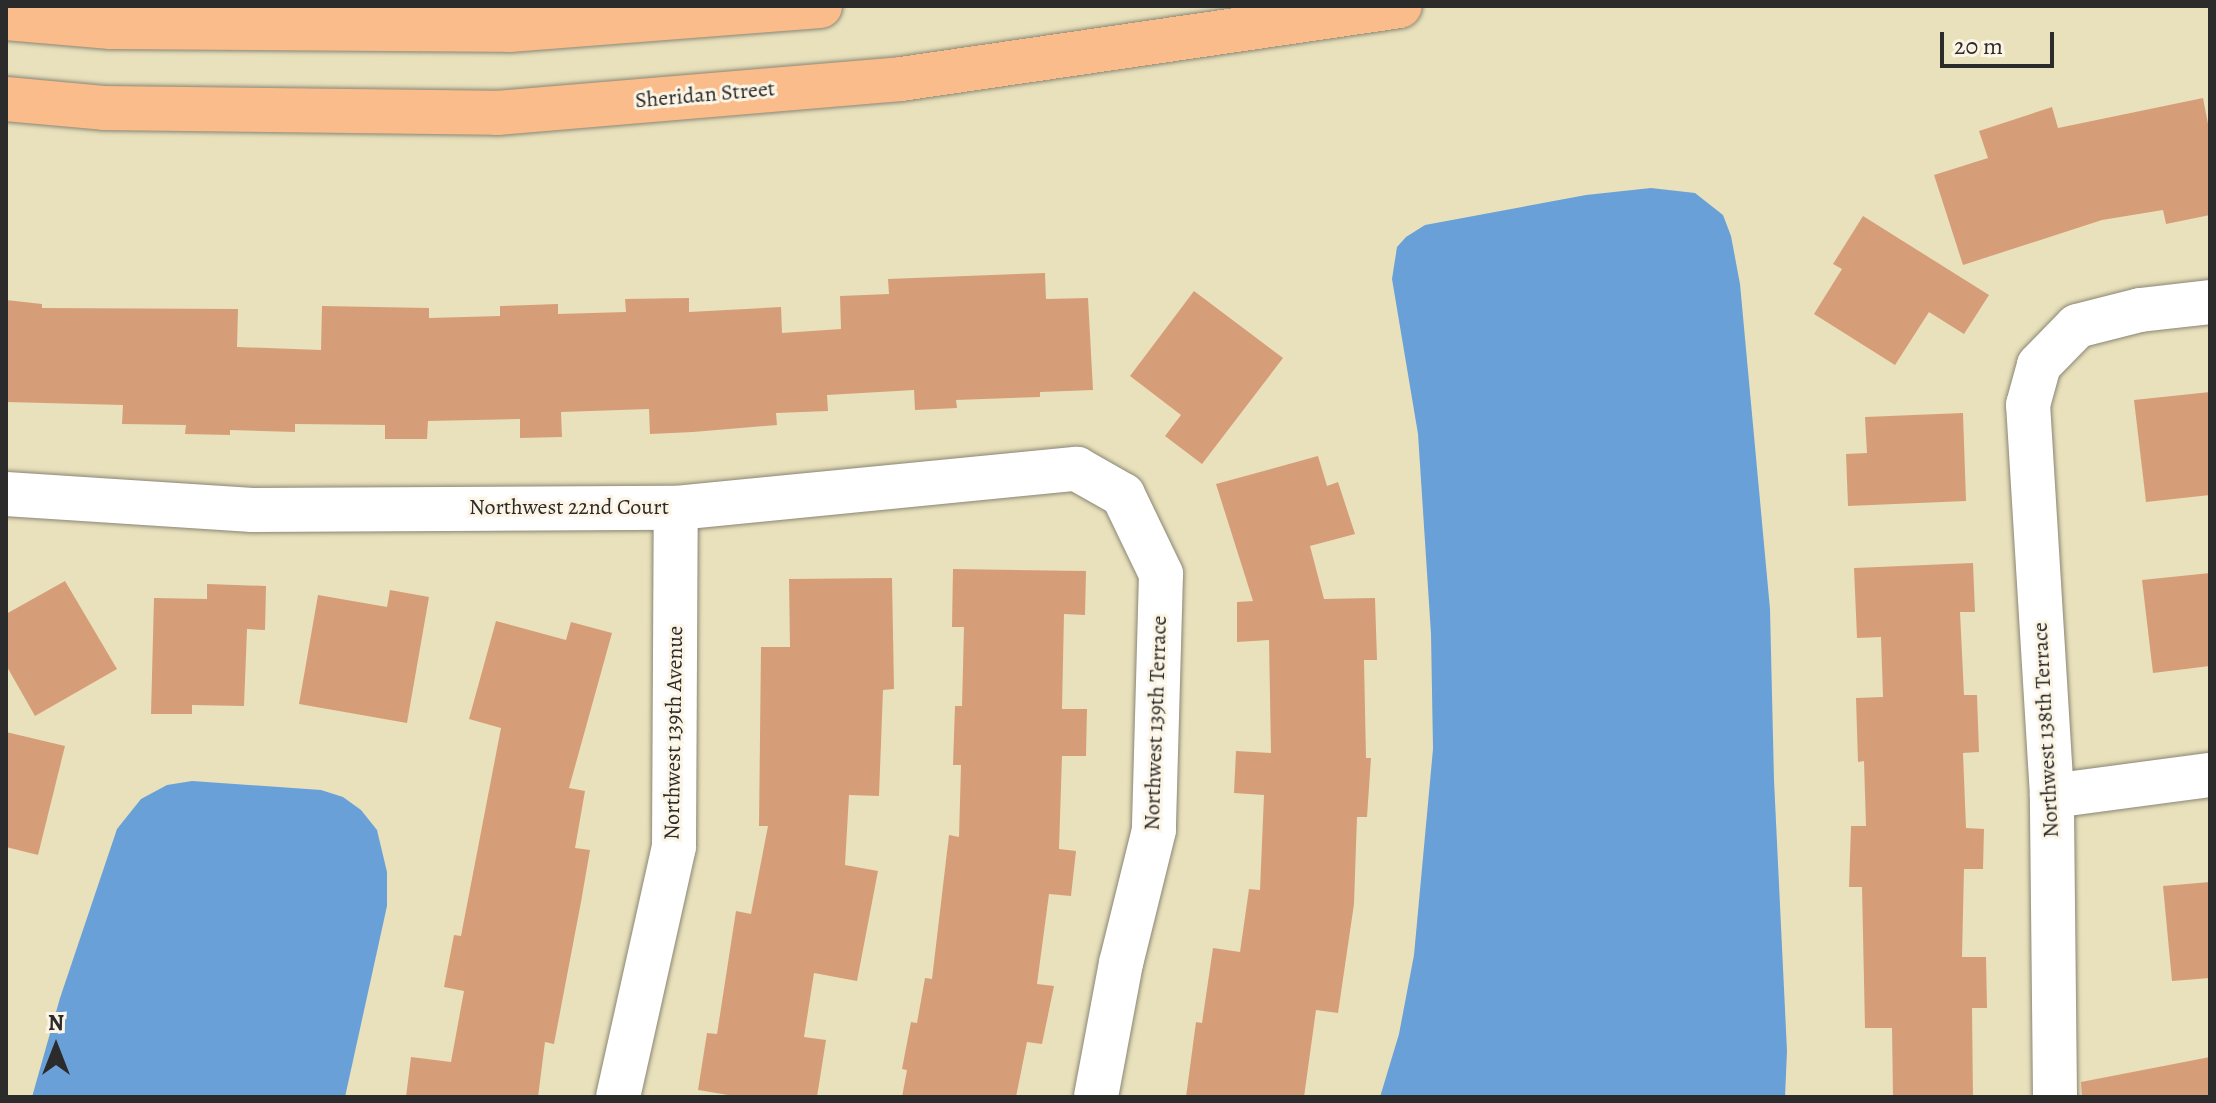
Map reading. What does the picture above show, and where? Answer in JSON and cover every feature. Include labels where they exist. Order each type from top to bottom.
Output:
[{"type":"main road","points":[[6,18],[111,27],[509,30],[820,6]]},
{"type":"main road","name":"Sheridan Street","points":[[6,99],[104,108],[497,113],[901,79],[1400,6]]},
{"type":"street","name":"Northwest 138th Terrace","points":[[2055,1097],[2052,796],[2028,405],[2039,365],[2077,326],[2140,310],[2210,302]]},
{"type":"street","name":"Northwest 22nd Court","points":[[6,494],[252,510],[676,508],[1077,469],[1123,495]]},
{"type":"street","name":"Northwest 139th Terrace","points":[[1096,1097],[1121,963],[1154,830],[1161,574],[1123,495]]},
{"type":"street","name":"Northwest 139th Avenue","points":[[618,1097],[674,847],[676,508]]},
{"type":"street","points":[[2052,796],[2210,775]]},
{"type":"water","points":[[1651,188],[1695,193],[1723,215],[1731,236],[1740,284],[1770,609],[1774,780],[1787,1051],[1785,1097],[1380,1097],[1399,1034],[1414,955],[1433,749],[1431,634],[1418,434],[1392,279],[1397,247],[1425,225],[1586,195]]},
{"type":"water","points":[[192,781],[321,790],[343,797],[361,810],[377,830],[387,872],[387,906],[345,1097],[32,1097],[60,998],[117,829],[141,799],[167,785]]},
{"type":"building","points":[[2203,98],[2210,134],[2210,215],[2166,224],[2163,210],[2102,220],[1963,265],[1934,175],[1988,158],[1979,131],[2052,107],[2058,128]]},
{"type":"building","points":[[1863,216],[1989,295],[1964,334],[1929,312],[1895,365],[1814,314],[1842,269],[1833,264]]},
{"type":"building","points":[[1045,273],[1046,299],[1088,298],[1093,390],[1040,392],[1040,397],[956,400],[957,408],[915,410],[914,390],[827,395],[828,411],[776,413],[777,425],[650,434],[649,409],[561,412],[562,437],[520,438],[520,419],[428,421],[427,439],[385,439],[385,425],[295,424],[295,432],[230,430],[230,435],[185,434],[186,425],[122,424],[123,405],[6,402],[6,300],[42,304],[42,308],[238,309],[237,347],[321,350],[322,306],[429,308],[429,318],[500,316],[500,306],[558,304],[558,314],[626,312],[625,299],[689,298],[689,312],[781,307],[782,333],[841,329],[840,296],[889,294],[888,279]]},
{"type":"building","points":[[1194,291],[1283,358],[1202,464],[1165,436],[1181,415],[1130,376]]},
{"type":"building","points":[[2210,392],[2210,495],[2146,502],[2134,400]]},
{"type":"building","points":[[1963,413],[1966,501],[1848,506],[1846,454],[1867,453],[1865,417]]},
{"type":"building","points":[[1318,456],[1327,486],[1338,482],[1355,534],[1310,546],[1324,599],[1375,598],[1377,660],[1364,660],[1366,758],[1371,758],[1367,817],[1357,817],[1354,904],[1338,1013],[1316,1010],[1304,1097],[1186,1097],[1196,1022],[1202,1023],[1213,948],[1240,952],[1249,889],[1260,890],[1264,795],[1234,793],[1236,751],[1271,753],[1269,640],[1237,642],[1237,602],[1253,601],[1216,484]]},
{"type":"building","points":[[1973,563],[1975,612],[1960,612],[1964,695],[1977,695],[1979,752],[1963,753],[1966,828],[1984,829],[1983,869],[1964,869],[1962,957],[1986,957],[1987,1008],[1972,1008],[1973,1097],[1893,1097],[1892,1028],[1865,1028],[1862,887],[1849,887],[1851,826],[1866,826],[1864,761],[1858,762],[1856,698],[1883,697],[1881,637],[1857,638],[1854,568]]},
{"type":"building","points":[[953,569],[1086,571],[1085,615],[1064,614],[1062,709],[1087,709],[1086,756],[1062,756],[1059,849],[1076,851],[1071,896],[1049,894],[1037,984],[1054,986],[1042,1044],[1027,1042],[1016,1097],[902,1097],[907,1070],[902,1069],[911,1022],[917,1023],[925,978],[932,979],[949,835],[959,837],[961,765],[953,765],[955,706],[962,706],[964,627],[952,627]]},
{"type":"building","points":[[2210,573],[2210,666],[2153,673],[2142,580]]},
{"type":"building","points":[[892,578],[894,689],[883,690],[879,796],[849,795],[845,865],[878,871],[857,981],[814,973],[804,1037],[826,1040],[817,1097],[740,1097],[698,1090],[707,1033],[717,1034],[736,911],[751,914],[768,826],[759,826],[761,647],[790,647],[789,579]]},
{"type":"building","points":[[65,581],[117,669],[35,716],[6,665],[6,614]]},
{"type":"building","points":[[207,584],[266,586],[265,630],[247,629],[244,706],[192,705],[192,714],[151,714],[154,598],[207,599]]},
{"type":"building","points":[[390,590],[429,597],[407,723],[299,704],[318,595],[387,607]]},
{"type":"building","points":[[496,621],[566,640],[571,622],[612,633],[569,788],[585,791],[575,848],[590,850],[581,902],[554,1044],[545,1042],[538,1097],[406,1097],[411,1057],[451,1062],[464,991],[444,987],[454,935],[461,936],[501,728],[469,719]]},
{"type":"building","points":[[6,732],[65,746],[38,855],[6,847]]},
{"type":"building","points":[[2210,882],[2210,978],[2172,981],[2163,886]]},
{"type":"building","points":[[2210,1057],[2210,1097],[2082,1097],[2081,1082]]}]
